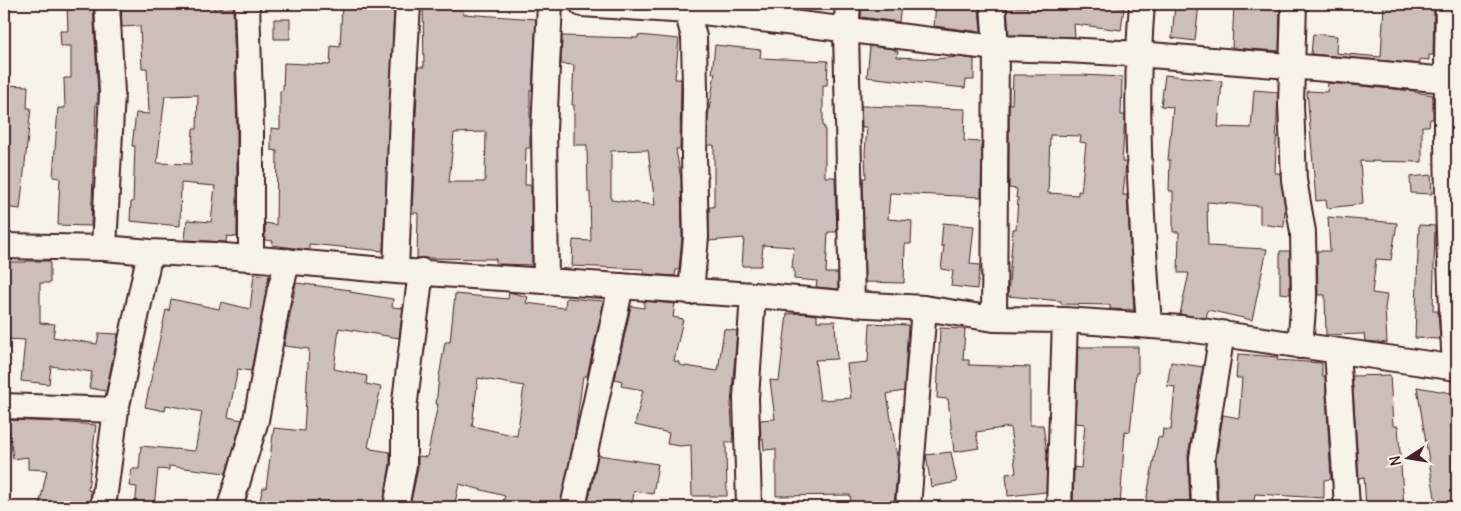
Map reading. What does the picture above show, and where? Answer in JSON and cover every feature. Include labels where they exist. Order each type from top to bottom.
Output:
[{"type":"street","points":[[104,248],[112,93],[107,4]]},
{"type":"street","points":[[247,4],[251,130],[251,258]]},
{"type":"street","points":[[396,271],[408,4]]},
{"type":"street","points":[[546,280],[544,130],[550,4]]},
{"type":"street","points":[[582,4],[698,9],[846,31],[996,48],[1138,54],[1452,81]]},
{"type":"street","points":[[848,4],[846,31],[852,304]]},
{"type":"street","points":[[993,4],[996,48],[994,319]]},
{"type":"street","points":[[1142,4],[1138,54],[1140,189],[1149,326]]},
{"type":"street","points":[[1294,4],[1290,104],[1294,180],[1303,232],[1304,297],[1300,346]]},
{"type":"street","points":[[4,246],[104,248],[213,255],[396,271],[421,271],[924,308],[994,319],[1065,320],[1149,326],[1222,333],[1456,368],[1448,246],[1452,81],[1448,4]]},
{"type":"street","points":[[691,292],[696,237],[694,37],[698,9]]},
{"type":"street","points":[[102,507],[116,410],[150,252]]},
{"type":"street","points":[[230,507],[256,420],[274,331],[280,289],[288,261]]},
{"type":"street","points":[[396,507],[404,464],[404,409],[421,271]]},
{"type":"street","points":[[573,507],[621,286]]},
{"type":"street","points":[[749,507],[746,398],[754,295]]},
{"type":"street","points":[[908,507],[924,308]]},
{"type":"street","points":[[1059,507],[1065,320]]},
{"type":"street","points":[[1204,507],[1202,458],[1222,333]]},
{"type":"street","points":[[1338,351],[1347,507]]},
{"type":"street","points":[[4,406],[116,410]]},
{"type":"building","points":[[67,4],[93,4],[98,103],[96,103],[91,226],[58,225],[60,178],[53,177],[58,108],[65,108],[64,78],[71,78],[71,46],[61,46],[60,31],[68,31]]},
{"type":"building","points":[[121,4],[215,4],[214,9],[233,8],[237,130],[237,237],[227,236],[226,242],[185,240],[187,220],[211,222],[215,186],[181,183],[180,226],[130,221],[131,202],[133,202],[135,146],[132,146],[136,113],[149,114],[147,68],[142,68],[140,26],[122,27]],"holes":[[[198,95],[197,129],[193,129],[191,164],[157,163],[165,96]]]},
{"type":"building","points":[[342,4],[383,4],[383,9],[394,9],[383,251],[309,244],[309,250],[272,245],[273,241],[265,240],[265,223],[276,225],[277,151],[271,150],[271,128],[280,129],[280,91],[283,90],[284,63],[330,65],[331,46],[340,47]]},
{"type":"building","points":[[862,4],[901,4],[899,22],[861,17]]},
{"type":"building","points":[[936,4],[979,7],[981,32],[934,26]]},
{"type":"building","points":[[1091,4],[1124,8],[1121,30],[1074,24],[1075,37],[1009,35],[1007,7],[1027,7],[1028,10],[1091,8]]},
{"type":"building","points":[[1175,4],[1199,4],[1195,41],[1172,38]]},
{"type":"building","points":[[1234,4],[1280,4],[1279,51],[1232,48]]},
{"type":"building","points":[[1384,4],[1434,4],[1433,55],[1429,55],[1429,60],[1420,59],[1420,64],[1311,54],[1313,34],[1337,36],[1336,53],[1381,57]]},
{"type":"building","points":[[423,6],[463,9],[463,14],[536,19],[532,90],[530,90],[530,148],[526,148],[525,185],[531,185],[532,265],[496,264],[496,259],[417,258],[418,213],[412,213],[418,67],[424,67]],"holes":[[[486,132],[485,182],[449,182],[454,133]]]},
{"type":"building","points":[[274,19],[290,19],[290,39],[274,39]]},
{"type":"building","points":[[638,35],[679,39],[675,79],[681,79],[680,149],[676,149],[681,179],[682,237],[679,270],[676,270],[675,276],[644,274],[644,269],[572,266],[573,240],[591,241],[590,192],[588,192],[587,145],[574,145],[574,105],[572,105],[574,65],[561,64],[562,36],[638,38]],"holes":[[[648,150],[655,205],[611,200],[611,151]]]},
{"type":"building","points":[[715,45],[761,50],[760,58],[828,61],[827,85],[823,85],[825,177],[835,177],[837,232],[828,232],[826,273],[838,273],[838,289],[816,287],[817,281],[794,279],[794,269],[792,268],[794,247],[763,245],[761,266],[742,266],[744,238],[709,241],[709,207],[714,207],[714,145],[708,145],[708,116],[715,73],[712,73]]},
{"type":"building","points":[[870,46],[895,49],[895,51],[898,51],[897,57],[934,59],[958,57],[974,59],[974,80],[966,80],[965,88],[867,77]]},
{"type":"building","points":[[1013,75],[1122,77],[1121,115],[1125,115],[1125,118],[1122,162],[1126,162],[1123,195],[1127,195],[1134,310],[1110,309],[1110,305],[1061,304],[1061,301],[1008,296],[1013,229],[1016,229],[1018,198],[1016,198],[1017,189],[1009,188],[1009,104],[1012,104]],"holes":[[[1050,135],[1081,136],[1080,142],[1086,143],[1081,192],[1078,191],[1078,195],[1048,193]]]},
{"type":"building","points":[[1165,75],[1222,81],[1218,127],[1251,128],[1254,90],[1278,92],[1275,173],[1280,173],[1285,207],[1284,227],[1260,224],[1260,206],[1207,202],[1208,246],[1267,249],[1252,320],[1208,310],[1206,318],[1180,314],[1189,273],[1178,273],[1179,232],[1173,232],[1173,191],[1169,191],[1170,160],[1168,160],[1173,107],[1161,106]]},
{"type":"building","points":[[1328,83],[1415,91],[1433,95],[1433,119],[1430,119],[1429,126],[1422,126],[1422,162],[1360,161],[1363,204],[1327,208],[1326,200],[1316,201],[1307,91],[1327,92]]},
{"type":"building","points":[[4,85],[28,86],[27,108],[31,108],[20,209],[4,207]]},
{"type":"building","points":[[861,106],[965,109],[964,141],[982,142],[981,197],[890,193],[888,219],[912,221],[911,244],[905,244],[904,283],[865,282],[863,178],[866,178],[867,127],[862,127]]},
{"type":"building","points":[[1431,175],[1432,194],[1411,193],[1410,177]]},
{"type":"building","points":[[1328,217],[1397,223],[1391,260],[1376,259],[1372,293],[1387,295],[1385,308],[1387,343],[1365,341],[1364,334],[1326,335],[1325,295],[1318,295],[1317,251],[1330,251]]},
{"type":"building","points":[[943,223],[974,226],[970,264],[980,265],[977,289],[951,286],[953,271],[941,269],[944,246],[941,246]]},
{"type":"building","points":[[1419,225],[1435,226],[1433,311],[1438,311],[1440,339],[1415,338]]},
{"type":"building","points":[[1280,251],[1290,251],[1290,294],[1280,293]]},
{"type":"building","points":[[50,261],[50,283],[40,283],[40,323],[55,324],[53,337],[97,344],[99,333],[118,334],[106,391],[89,388],[92,372],[51,366],[49,384],[21,381],[25,340],[4,339],[4,262]]},
{"type":"building","points":[[254,274],[269,276],[251,371],[238,369],[228,417],[242,420],[226,473],[169,466],[169,470],[158,469],[154,507],[135,507],[137,487],[129,486],[132,469],[139,469],[141,446],[195,451],[202,412],[166,405],[165,411],[145,407],[166,310],[169,311],[171,299],[219,309],[221,302],[250,309]]},
{"type":"building","points":[[296,283],[351,290],[350,292],[393,299],[392,307],[403,308],[399,338],[339,328],[334,369],[367,376],[366,384],[381,387],[368,447],[390,452],[390,464],[383,507],[331,504],[331,507],[258,507],[263,488],[266,488],[274,428],[304,431],[309,349],[284,346]]},
{"type":"building","points":[[509,292],[528,297],[526,303],[565,308],[566,298],[604,301],[587,376],[583,376],[575,434],[560,507],[521,507],[503,501],[505,496],[459,484],[454,507],[434,507],[411,501],[418,468],[418,456],[427,457],[438,404],[436,404],[439,377],[445,342],[450,342],[455,294],[508,299]],"holes":[[[478,378],[524,386],[517,436],[472,426]]]},
{"type":"building","points":[[644,301],[675,304],[673,317],[683,319],[674,361],[679,362],[679,365],[718,371],[724,329],[737,331],[731,404],[733,442],[726,442],[727,496],[692,496],[691,445],[667,444],[669,433],[635,425],[643,390],[621,386],[622,381],[615,379],[631,306],[644,308]]},
{"type":"building","points":[[787,314],[817,315],[817,321],[835,321],[837,359],[815,360],[820,400],[851,398],[847,364],[868,362],[870,323],[908,325],[904,391],[887,394],[898,463],[894,504],[852,507],[850,495],[776,496],[776,449],[764,450],[763,439],[761,439],[760,420],[775,419],[770,380],[779,381]]},
{"type":"building","points":[[940,328],[965,329],[963,360],[969,360],[969,365],[1030,367],[1030,425],[1043,425],[1047,454],[1046,492],[1008,496],[1006,474],[1016,473],[1010,427],[976,432],[979,448],[954,452],[948,399],[937,398]]},
{"type":"building","points":[[1078,347],[1138,347],[1138,373],[1136,373],[1130,432],[1125,431],[1120,507],[1103,507],[1073,502],[1074,467],[1081,468],[1085,424],[1075,423]]},
{"type":"building","points":[[1238,354],[1278,357],[1277,360],[1322,363],[1322,376],[1325,376],[1331,479],[1324,480],[1324,498],[1255,494],[1253,507],[1218,507],[1216,459],[1223,415],[1239,418],[1242,378],[1236,378]]},
{"type":"building","points":[[1171,362],[1203,367],[1188,456],[1190,507],[1145,507],[1158,437],[1162,438],[1163,429],[1171,430],[1175,387],[1167,386]]},
{"type":"building","points":[[1390,375],[1393,426],[1398,426],[1404,507],[1366,507],[1364,477],[1359,478],[1352,376]]},
{"type":"building","points":[[1417,387],[1457,394],[1451,427],[1457,427],[1457,501],[1436,504]]},
{"type":"building","points":[[8,420],[96,425],[88,490],[91,491],[90,507],[39,507],[47,470],[28,469],[28,457],[13,459]]},
{"type":"building","points":[[951,452],[957,482],[931,487],[926,455]]},
{"type":"building","points":[[598,455],[658,464],[653,494],[634,491],[632,507],[587,507]]}]
